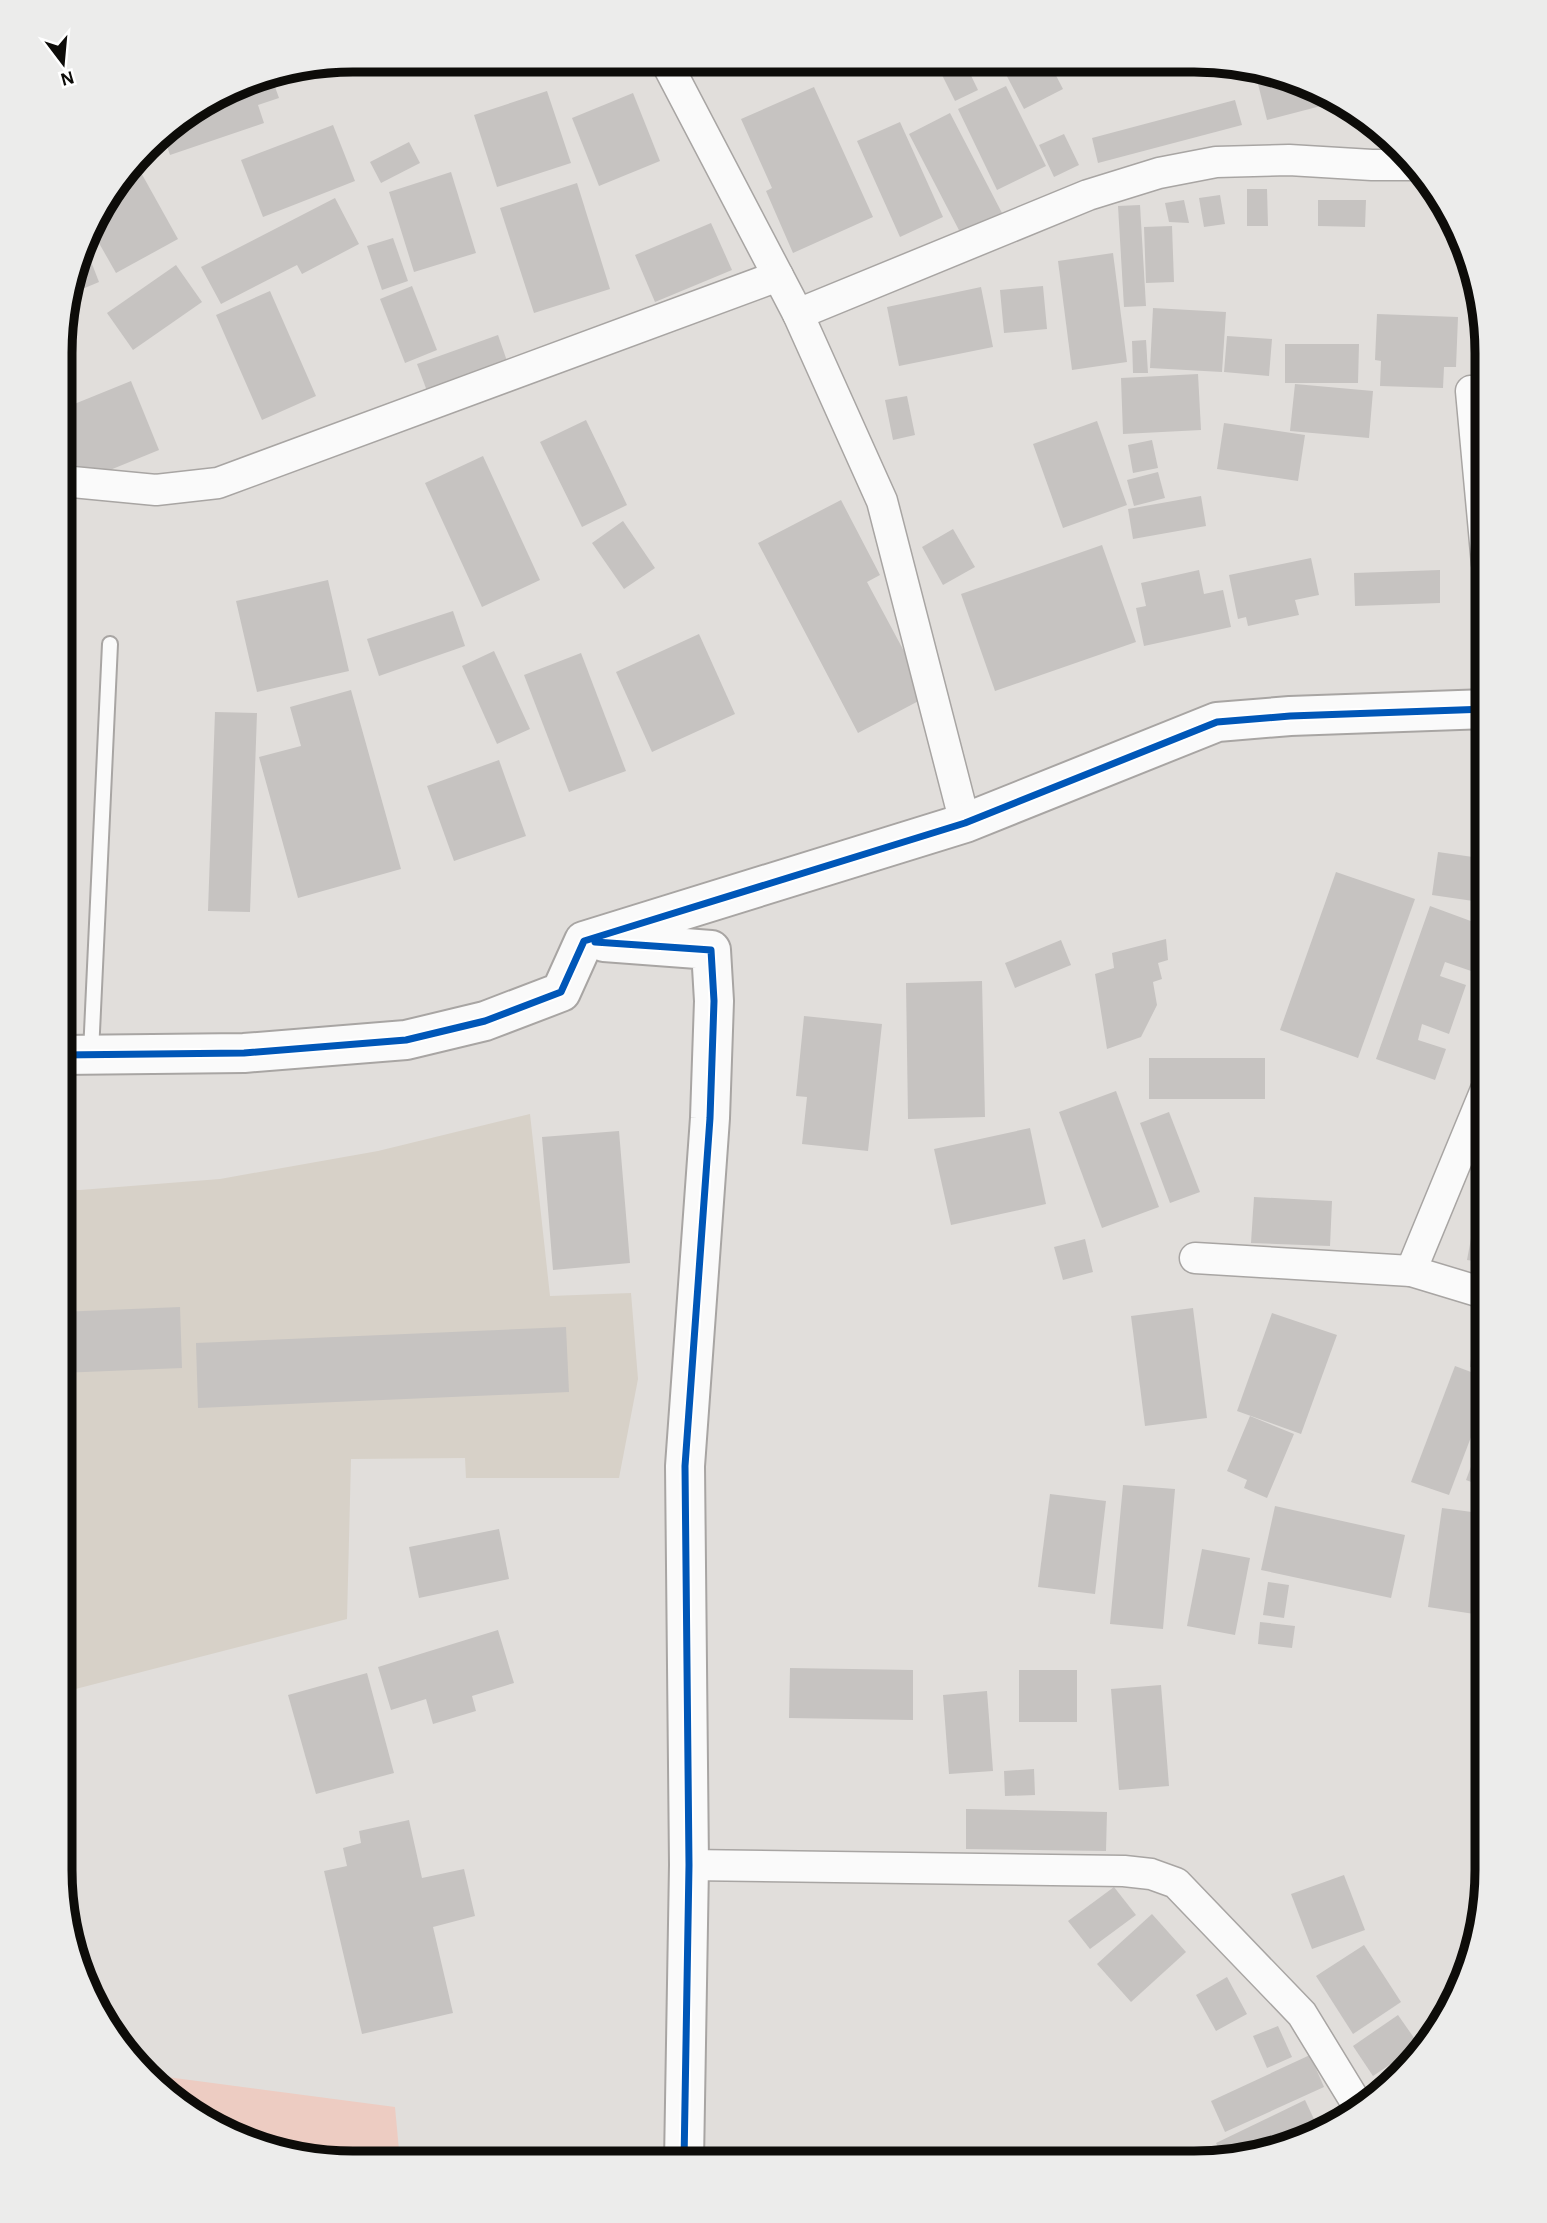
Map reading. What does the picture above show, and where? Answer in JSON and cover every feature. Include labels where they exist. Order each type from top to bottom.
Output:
[{"type":"street","points":[[671,72],[798,314],[883,501],[965,823]]},
{"type":"street","points":[[798,314],[1088,195],[1159,173],[1216,162],[1276,160],[1404,165]]},
{"type":"street","points":[[72,482],[156,490],[218,483],[778,276]]},
{"type":"street","points":[[1471,391],[1475,434]]},
{"type":"street","points":[[76,1055],[244,1053],[406,1040],[485,1021],[561,992],[584,941],[965,823],[1217,722],[1290,716],[1475,709]]},
{"type":"street","points":[[584,941],[710,950],[714,1001],[710,1118],[685,1466],[689,1865],[684,2151]]},
{"type":"street","points":[[1411,1271],[1475,1116]]},
{"type":"street","points":[[1195,1258],[1411,1271],[1475,1290]]},
{"type":"street","points":[[689,1865],[1125,1871],[1151,1874],[1176,1883],[1302,2014],[1355,2100]]},
{"type":"lane","points":[[76,1055],[110,644]]},
{"type":"shaded area","points":[[530,1114],[550,1296],[631,1293],[638,1379],[619,1478],[466,1478],[465,1458],[351,1459],[347,1619],[72,1690],[72,1190],[220,1179],[378,1151]]},
{"type":"shaded area","points":[[161,2076],[395,2107],[399,2151],[316,2149],[280,2142],[245,2130],[212,2114]]},
{"type":"building","points":[[940,72],[969,72],[978,90],[955,101]]},
{"type":"building","points":[[1005,72],[1054,72],[1063,89],[1024,109]]},
{"type":"building","points":[[1257,79],[1302,93],[1326,105],[1267,120]]},
{"type":"building","points":[[274,83],[279,98],[258,105],[264,123],[170,155],[166,142],[197,119],[245,93]]},
{"type":"building","points":[[1006,86],[1046,166],[997,190],[958,109]]},
{"type":"building","points":[[814,87],[873,217],[793,253],[766,191],[772,188],[741,119]]},
{"type":"building","points":[[547,91],[571,163],[497,187],[474,115]]},
{"type":"building","points":[[633,93],[660,161],[599,186],[572,118]]},
{"type":"building","points":[[1235,100],[1242,125],[1098,163],[1092,138]]},
{"type":"building","points":[[950,113],[1002,213],[961,234],[909,134]]},
{"type":"building","points":[[900,122],[943,217],[900,237],[857,141]]},
{"type":"building","points":[[333,125],[355,181],[263,217],[241,160]]},
{"type":"building","points":[[1064,134],[1079,165],[1054,177],[1039,145]]},
{"type":"building","points":[[409,142],[420,163],[381,183],[370,162]]},
{"type":"building","points":[[139,169],[178,239],[116,273],[96,238],[109,212]]},
{"type":"building","points":[[451,172],[476,253],[414,272],[389,192]]},
{"type":"building","points":[[577,183],[610,289],[534,313],[500,208]]},
{"type":"building","points":[[1247,189],[1267,189],[1268,226],[1247,226]]},
{"type":"building","points":[[1220,195],[1225,224],[1204,227],[1199,198]]},
{"type":"building","points":[[335,198],[359,244],[302,274],[297,265],[221,304],[201,267]]},
{"type":"building","points":[[1184,200],[1189,223],[1169,222],[1165,203]]},
{"type":"building","points":[[1318,200],[1366,200],[1365,227],[1318,226]]},
{"type":"building","points":[[1140,205],[1146,306],[1124,307],[1118,206]]},
{"type":"building","points":[[711,223],[732,270],[655,302],[635,255]]},
{"type":"building","points":[[1172,226],[1174,282],[1146,283],[1144,227]]},
{"type":"building","points":[[393,238],[408,281],[382,290],[367,246]]},
{"type":"building","points":[[1113,253],[1127,362],[1072,370],[1058,261]]},
{"type":"building","points":[[89,256],[99,282],[79,291]]},
{"type":"building","points":[[176,265],[202,302],[133,350],[107,313]]},
{"type":"building","points":[[412,286],[437,350],[405,363],[380,299]]},
{"type":"building","points":[[1043,286],[1047,329],[1004,333],[1000,290]]},
{"type":"building","points":[[981,287],[993,347],[899,366],[887,307]]},
{"type":"building","points":[[270,291],[316,396],[262,420],[216,315]]},
{"type":"building","points":[[1153,308],[1226,312],[1222,372],[1150,368]]},
{"type":"building","points":[[1377,314],[1458,317],[1456,367],[1444,367],[1443,388],[1380,386],[1381,361],[1375,360]]},
{"type":"building","points":[[498,335],[507,361],[427,391],[417,364]]},
{"type":"building","points":[[1227,336],[1272,339],[1269,376],[1224,372]]},
{"type":"building","points":[[1146,340],[1148,373],[1133,373],[1132,341]]},
{"type":"building","points":[[1285,344],[1359,344],[1358,383],[1285,383]]},
{"type":"building","points":[[1198,374],[1201,430],[1123,434],[1121,378]]},
{"type":"building","points":[[131,381],[159,450],[83,481],[72,454],[72,405]]},
{"type":"building","points":[[1295,384],[1373,391],[1369,438],[1290,431]]},
{"type":"building","points":[[907,396],[915,435],[893,440],[885,400]]},
{"type":"building","points":[[586,420],[627,505],[582,527],[540,442]]},
{"type":"building","points":[[1097,421],[1127,505],[1063,528],[1033,444]]},
{"type":"building","points":[[1224,423],[1305,435],[1298,481],[1217,469]]},
{"type":"building","points":[[1152,440],[1158,468],[1133,473],[1128,445]]},
{"type":"building","points":[[483,456],[540,580],[482,607],[425,483]]},
{"type":"building","points":[[1158,472],[1165,498],[1134,506],[1127,480]]},
{"type":"building","points":[[1201,496],[1206,526],[1133,539],[1128,509]]},
{"type":"building","points":[[841,500],[880,575],[867,582],[928,696],[858,733],[758,543]]},
{"type":"building","points":[[623,521],[655,568],[624,589],[592,543]]},
{"type":"building","points":[[953,529],[975,567],[943,585],[922,547]]},
{"type":"building","points":[[1102,545],[1136,642],[995,691],[961,594]]},
{"type":"building","points":[[72,548],[74,713],[72,713]]},
{"type":"building","points":[[1311,558],[1319,595],[1295,600],[1299,615],[1248,626],[1246,617],[1238,619],[1229,575]]},
{"type":"building","points":[[1199,570],[1204,594],[1223,590],[1231,627],[1144,646],[1136,608],[1146,606],[1141,583]]},
{"type":"building","points":[[1440,570],[1440,603],[1355,606],[1354,573]]},
{"type":"building","points":[[328,580],[349,671],[257,692],[236,601]]},
{"type":"building","points":[[453,611],[465,646],[379,676],[367,639]]},
{"type":"building","points":[[699,634],[735,714],[652,752],[616,672]]},
{"type":"building","points":[[494,651],[530,729],[497,744],[462,666]]},
{"type":"building","points":[[581,653],[626,771],[569,792],[524,675]]},
{"type":"building","points":[[351,690],[401,869],[298,898],[259,757],[301,746],[290,707]]},
{"type":"building","points":[[215,712],[257,713],[250,912],[208,911]]},
{"type":"building","points":[[499,760],[526,836],[454,861],[427,786]]},
{"type":"building","points":[[1438,852],[1475,857],[1475,901],[1432,895]]},
{"type":"building","points":[[1336,872],[1415,899],[1358,1058],[1280,1030]]},
{"type":"building","points":[[1430,906],[1475,923],[1474,972],[1445,962],[1440,976],[1466,985],[1449,1034],[1422,1024],[1418,1040],[1446,1049],[1435,1080],[1376,1059]]},
{"type":"building","points":[[1166,939],[1168,960],[1158,963],[1162,979],[1153,982],[1157,1005],[1141,1037],[1107,1049],[1095,974],[1114,968],[1112,953]]},
{"type":"building","points":[[1061,940],[1071,965],[1015,988],[1005,963]]},
{"type":"building","points":[[982,981],[985,1117],[908,1119],[906,983]]},
{"type":"building","points":[[804,1016],[882,1024],[868,1151],[802,1144],[807,1097],[796,1096]]},
{"type":"building","points":[[1149,1058],[1265,1058],[1265,1099],[1149,1099]]},
{"type":"building","points":[[1116,1091],[1159,1207],[1102,1228],[1059,1112]]},
{"type":"building","points":[[1169,1112],[1200,1192],[1170,1203],[1140,1123]]},
{"type":"building","points":[[1030,1128],[1046,1204],[951,1225],[934,1149]]},
{"type":"building","points":[[619,1131],[630,1263],[553,1270],[542,1137]]},
{"type":"building","points":[[1254,1197],[1332,1201],[1330,1246],[1251,1243]]},
{"type":"building","points":[[1475,1217],[1475,1261],[1467,1260]]},
{"type":"building","points":[[1085,1239],[1093,1272],[1063,1280],[1054,1247]]},
{"type":"building","points":[[180,1307],[182,1368],[72,1373],[72,1312]]},
{"type":"building","points":[[1193,1308],[1207,1418],[1145,1426],[1131,1316]]},
{"type":"building","points":[[1272,1313],[1337,1335],[1301,1434],[1237,1411]]},
{"type":"building","points":[[566,1327],[569,1392],[198,1408],[196,1343]]},
{"type":"building","points":[[1473,1341],[1475,1341],[1475,1368],[1470,1367]]},
{"type":"building","points":[[1455,1366],[1475,1374],[1475,1427],[1449,1495],[1411,1482]]},
{"type":"building","points":[[1250,1416],[1294,1434],[1267,1498],[1244,1488],[1247,1480],[1227,1471]]},
{"type":"building","points":[[1475,1456],[1475,1483],[1466,1480]]},
{"type":"building","points":[[1123,1485],[1175,1489],[1163,1629],[1110,1624]]},
{"type":"building","points":[[1050,1494],[1106,1501],[1095,1594],[1038,1587]]},
{"type":"building","points":[[1275,1506],[1405,1535],[1391,1598],[1261,1570]]},
{"type":"building","points":[[1442,1508],[1475,1512],[1475,1614],[1428,1607]]},
{"type":"building","points":[[499,1529],[509,1579],[419,1598],[409,1547]]},
{"type":"building","points":[[1202,1549],[1250,1558],[1235,1635],[1187,1626]]},
{"type":"building","points":[[1268,1582],[1289,1585],[1284,1618],[1263,1615]]},
{"type":"building","points":[[1260,1622],[1295,1626],[1292,1648],[1258,1644]]},
{"type":"building","points":[[498,1630],[514,1683],[472,1696],[476,1711],[433,1724],[426,1699],[391,1710],[378,1667]]},
{"type":"building","points":[[790,1668],[913,1670],[913,1720],[789,1718]]},
{"type":"building","points":[[1019,1670],[1077,1670],[1077,1722],[1019,1722]]},
{"type":"building","points":[[367,1673],[394,1773],[316,1794],[288,1695]]},
{"type":"building","points":[[1161,1685],[1169,1786],[1119,1790],[1111,1689]]},
{"type":"building","points":[[987,1691],[993,1771],[949,1774],[943,1695]]},
{"type":"building","points":[[1034,1769],[1035,1795],[1005,1796],[1004,1771]]},
{"type":"building","points":[[966,1809],[1107,1812],[1106,1851],[966,1849]]},
{"type":"building","points":[[409,1820],[422,1878],[464,1869],[475,1916],[433,1927],[453,2013],[362,2034],[324,1871],[347,1866],[343,1848],[361,1843],[359,1831]]},
{"type":"building","points":[[1344,1875],[1365,1930],[1312,1949],[1291,1894]]},
{"type":"building","points":[[1114,1887],[1136,1915],[1090,1949],[1068,1921]]},
{"type":"building","points":[[1152,1914],[1186,1952],[1131,2002],[1097,1964]]},
{"type":"building","points":[[1364,1945],[1401,2002],[1353,2034],[1316,1976]]},
{"type":"building","points":[[1227,1977],[1247,2014],[1216,2031],[1196,1995]]},
{"type":"building","points":[[1398,2015],[1417,2042],[1409,2052],[1373,2076],[1353,2046]]},
{"type":"building","points":[[1278,2026],[1292,2057],[1267,2068],[1253,2036]]},
{"type":"building","points":[[1310,2055],[1324,2087],[1225,2132],[1211,2101]]},
{"type":"building","points":[[1305,2100],[1316,2123],[1249,2146],[1220,2150],[1216,2143]]},
{"type":"cycle path","points":[[72,1055],[244,1053],[406,1040],[485,1021],[561,992],[584,941],[965,823],[1217,722],[1290,716],[1475,709]]},
{"type":"cycle path","points":[[595,942],[711,950],[714,1001],[710,1118],[685,1466],[689,1865],[684,2151]]}]
